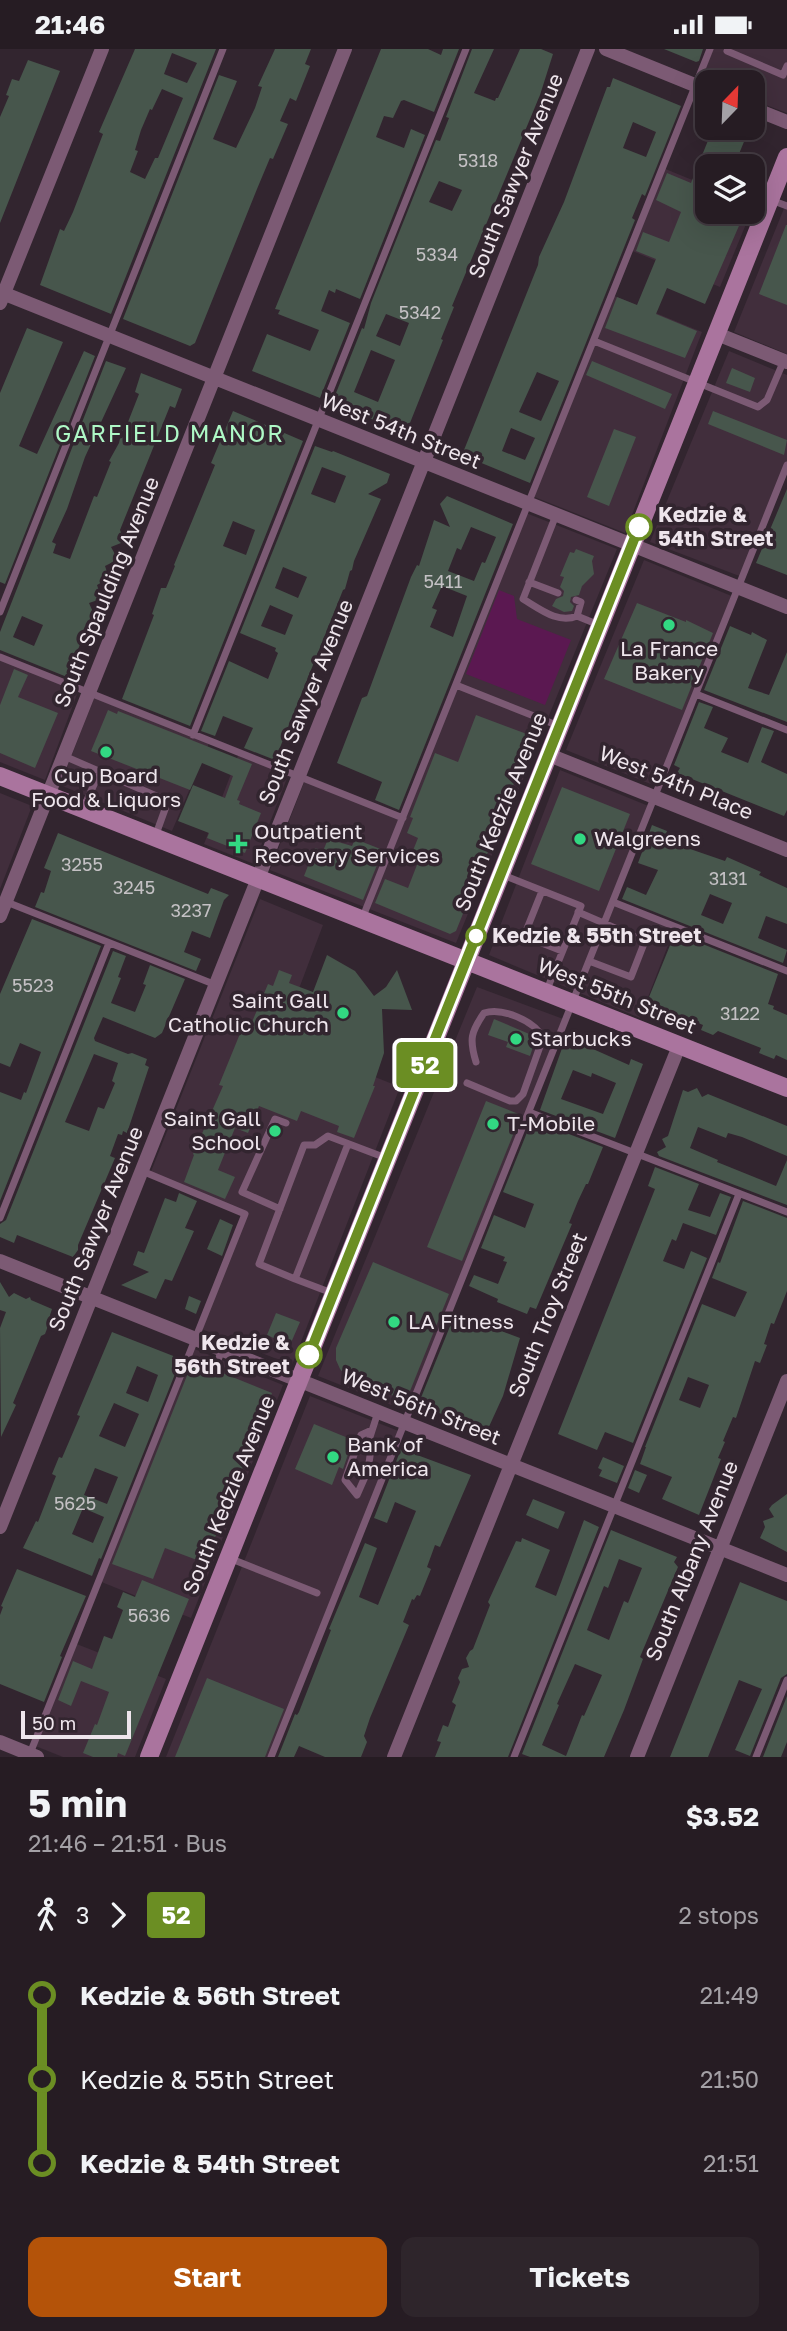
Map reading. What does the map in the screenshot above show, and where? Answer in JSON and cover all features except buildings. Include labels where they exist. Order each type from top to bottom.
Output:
[{"type":"main road","name":"South Kedzie Avenue","points":[[149,1757],[697,383],[778,203],[787,157]]},
{"type":"main road","name":"West 55th Street","points":[[0,776],[787,1088]]},
{"type":"street","points":[[1,297],[102,49]]},
{"type":"street","name":"South Spaulding Avenue","points":[[0,916],[3,900],[64,756],[345,49]]},
{"type":"street","name":"South Sawyer Avenue","points":[[0,1527],[589,49]]},
{"type":"street","points":[[606,49],[695,85]]},
{"type":"street","points":[[765,113],[787,122]]},
{"type":"street","name":"West 54th Street","points":[[1,297],[109,336],[787,607]]},
{"type":"street","points":[[717,334],[786,361]]},
{"type":"street","name":"West 54th Place","points":[[549,755],[787,850]]},
{"type":"street","name":"South Troy Street","points":[[394,1757],[679,1046]]},
{"type":"street","name":"West 56th Street","points":[[0,1261],[787,1575]]},
{"type":"street","name":"South Albany Avenue","points":[[637,1757],[787,1381]]},
{"type":"street","points":[[0,1742],[32,1756]]},
{"type":"lane","points":[[0,612],[223,49]]},
{"type":"lane","points":[[192,734],[466,49]]},
{"type":"lane","points":[[705,70],[710,49]]},
{"type":"lane","points":[[728,49],[727,51],[782,75],[787,66]]},
{"type":"lane","points":[[362,920],[594,341],[695,101]]},
{"type":"lane","points":[[594,341],[758,407],[767,400],[786,361]]},
{"type":"lane","points":[[271,1757],[738,588],[783,486],[787,465]]},
{"type":"lane","points":[[556,515],[523,599],[557,618],[573,617],[600,625]]},
{"type":"lane","points":[[529,582],[558,593]]},
{"type":"lane","points":[[573,617],[581,602],[576,600]]},
{"type":"lane","points":[[0,657],[403,818]]},
{"type":"lane","points":[[456,685],[560,726]]},
{"type":"lane","points":[[696,694],[787,730]]},
{"type":"lane","points":[[64,756],[169,801],[155,838]]},
{"type":"lane","points":[[83,809],[100,771]]},
{"type":"lane","points":[[501,874],[580,906],[545,993]]},
{"type":"lane","points":[[542,891],[524,936],[562,951]]},
{"type":"lane","points":[[3,900],[216,985]]},
{"type":"lane","points":[[613,902],[787,971]]},
{"type":"lane","points":[[578,912],[645,940],[631,977],[589,961]]},
{"type":"lane","points":[[0,1217],[109,943]]},
{"type":"lane","points":[[467,1083],[516,1101],[523,1094],[543,1038],[539,1030],[522,1020],[496,1010],[484,1013],[476,1024],[470,1045],[476,1062]]},
{"type":"lane","points":[[529,1112],[787,1212]]},
{"type":"lane","points":[[280,1209],[242,1192],[275,1119],[286,1123]]},
{"type":"lane","points":[[334,1294],[259,1264],[303,1145],[315,1145],[328,1136],[387,1158]]},
{"type":"lane","points":[[295,1279],[348,1144]]},
{"type":"lane","points":[[32,1756],[245,1215],[142,1171]]},
{"type":"lane","points":[[514,1757],[739,1194]]},
{"type":"lane","points":[[214,1370],[222,1350]]},
{"type":"lane","points":[[372,1430],[361,1435],[345,1480],[356,1495],[368,1469],[372,1430],[378,1412]]},
{"type":"lane","points":[[229,1557],[317,1593]]},
{"type":"lane","points":[[756,1757],[787,1680]]},
{"type":"shaded area","points":[[710,49],[787,49],[787,113],[765,105],[765,70],[702,70]]},
{"type":"shaded area","points":[[663,168],[695,181],[695,224],[746,224],[720,287],[630,250]]},
{"type":"shaded area","points":[[787,201],[787,354],[734,332]]},
{"type":"shaded area","points":[[612,295],[702,332],[625,533],[532,496]]},
{"type":"shaded area","points":[[729,351],[787,375],[787,465],[742,577],[650,542]]},
{"type":"shaded area","points":[[526,513],[617,549],[456,943],[270,870],[305,780],[402,818]]},
{"type":"shaded area","points":[[644,560],[734,597],[658,787],[566,750]]},
{"type":"shaded area","points":[[499,590],[514,596],[517,619],[571,640],[545,705],[466,674]]},
{"type":"shaded area","points":[[0,657],[79,689],[45,780],[0,762]]},
{"type":"shaded area","points":[[95,696],[210,741],[172,831],[60,785]]},
{"type":"shaded area","points":[[239,753],[289,773],[254,864],[204,844]]},
{"type":"shaded area","points":[[560,770],[651,807],[613,902],[675,927],[640,1018],[489,955]]},
{"type":"shaded area","points":[[0,793],[32,806],[0,889]]},
{"type":"shaded area","name":"Saint Gall School","points":[[260,899],[323,925],[280,1039],[400,1087],[292,1365],[199,1328],[245,1214],[150,1174]]},
{"type":"shaded area","points":[[477,987],[566,1020],[409,1412],[318,1376]]},
{"type":"shaded area","points":[[192,1348],[283,1385],[191,1618],[99,1581]]},
{"type":"shaded area","points":[[310,1396],[401,1432],[272,1757],[166,1757]]},
{"type":"shaded area","points":[[74,1643],[166,1679],[135,1757],[63,1757],[33,1745]]},
{"type":"bus line","name":"52","points":[[309,1355],[639,527]]},
{"type":"place","name":"Kedzie & 54th Street","points":[[639,527]]},
{"type":"place","name":"La France Bakery","points":[[669,625]]},
{"type":"place","name":"Cup Board Food & Liquors","points":[[106,752]]},
{"type":"place","name":"Walgreens","points":[[580,839]]},
{"type":"place","name":"Outpatient Recovery Services","points":[[238,844]]},
{"type":"place","name":"Kedzie & 55th Street","points":[[476,936]]},
{"type":"place","name":"Saint Gall Catholic Church","points":[[343,1013]]},
{"type":"place","name":"Starbucks","points":[[516,1039]]},
{"type":"place","name":"T-Mobile","points":[[493,1124]]},
{"type":"place","name":"Saint Gall School","points":[[275,1131]]},
{"type":"place","name":"LA Fitness","points":[[394,1322]]},
{"type":"place","name":"Kedzie & 56th Street","points":[[309,1355]]},
{"type":"place","name":"Bank of America","points":[[333,1457]]},
{"type":"district","name":"GARFIELD MANOR","points":[[170,434]]}]
